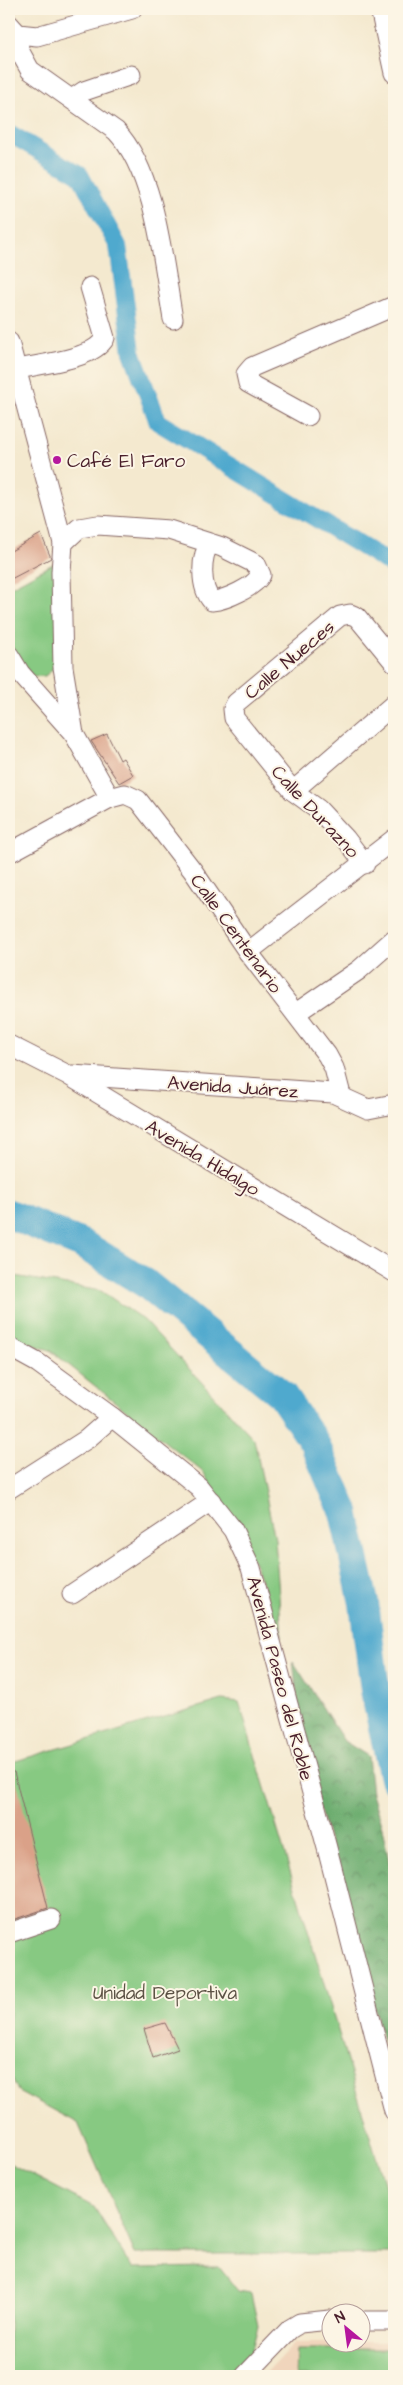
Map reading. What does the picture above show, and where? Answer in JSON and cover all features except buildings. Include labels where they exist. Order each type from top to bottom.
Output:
[{"type":"street","points":[[13,29],[37,36],[132,9]]},
{"type":"street","points":[[380,9],[394,73]]},
{"type":"street","points":[[13,29],[19,50],[30,70],[116,131],[127,142],[150,198],[173,319]]},
{"type":"street","points":[[72,99],[84,91],[131,75]]},
{"type":"street","points":[[17,369],[87,354],[100,346],[105,338],[90,287]]},
{"type":"street","points":[[308,416],[248,383],[246,374],[252,367],[394,306]]},
{"type":"street","points":[[9,342],[63,543],[61,572],[63,667],[74,734]]},
{"type":"street","points":[[63,543],[79,528],[98,525],[170,530],[210,543],[256,564],[261,574],[257,581],[219,600],[212,601],[207,595],[203,560],[210,543]]},
{"type":"street","name":"Calle Nueces","points":[[233,709],[236,703],[340,616],[350,614],[356,617],[394,662]]},
{"type":"street","points":[[9,655],[20,673],[74,734],[110,798],[9,853]]},
{"type":"street","points":[[293,791],[394,704]]},
{"type":"street","name":"Calle Durazno","points":[[233,709],[234,718],[293,791],[318,809],[346,839],[365,864]]},
{"type":"street","name":"Calle Centenario","points":[[110,798],[125,794],[138,800],[193,871],[248,952],[330,1062],[341,1095]]},
{"type":"street","points":[[248,952],[394,840]]},
{"type":"street","points":[[296,1014],[358,970],[394,939]]},
{"type":"street","name":"Avenida Hidalgo","points":[[12,1042],[394,1272]]},
{"type":"street","name":"Avenida Juárez","points":[[68,1075],[333,1093],[341,1095],[353,1104],[368,1109],[394,1104]]},
{"type":"street","name":"Avenida Paseo del Roble","points":[[9,1346],[38,1363],[112,1416],[199,1487],[233,1530],[251,1568],[327,1848],[394,2109]]},
{"type":"street","points":[[9,1489],[87,1439],[112,1416]]},
{"type":"street","points":[[72,1594],[211,1501]]},
{"type":"street","points":[[9,1933],[51,1919]]},
{"type":"street","points":[[245,2376],[290,2329],[300,2323],[320,2321]]},
{"type":"street","points":[[370,2321],[394,2321]]},
{"type":"shaded area","points":[[295,2342],[320,2342],[320,2352],[370,2352],[370,2342],[394,2342],[394,2376],[263,2376]]},
{"type":"green space","points":[[62,559],[55,667],[45,676],[32,677],[9,655],[9,588]]},
{"type":"green space","points":[[9,1275],[101,1291],[144,1320],[254,1439],[275,1539],[282,1637],[255,1565],[204,1473],[50,1350],[9,1338]]},
{"type":"green space","points":[[293,1661],[344,1741],[368,1756],[372,1794],[382,1827],[394,1885],[394,2080],[302,1744]]},
{"type":"green space","name":"Unidad Deportiva","points":[[222,1700],[239,1702],[394,2216],[394,2254],[135,2254],[78,2123],[18,2091],[9,2071],[9,1763]]},
{"type":"green space","points":[[9,2163],[94,2207],[132,2268],[219,2267],[238,2291],[251,2293],[258,2326],[247,2368],[238,2376],[9,2376]]},
{"type":"green space","points":[[297,2349],[320,2349],[320,2352],[370,2352],[370,2349],[394,2349],[394,2376],[296,2376]]},
{"type":"waterway","points":[[9,133],[80,175],[118,246],[132,352],[158,422],[394,566]]},
{"type":"waterway","points":[[9,1214],[82,1244],[145,1283],[282,1395],[314,1442],[344,1512],[364,1603],[375,1690],[394,1778]]},
{"type":"place","name":"Café El Faro","points":[[57,460]]}]
